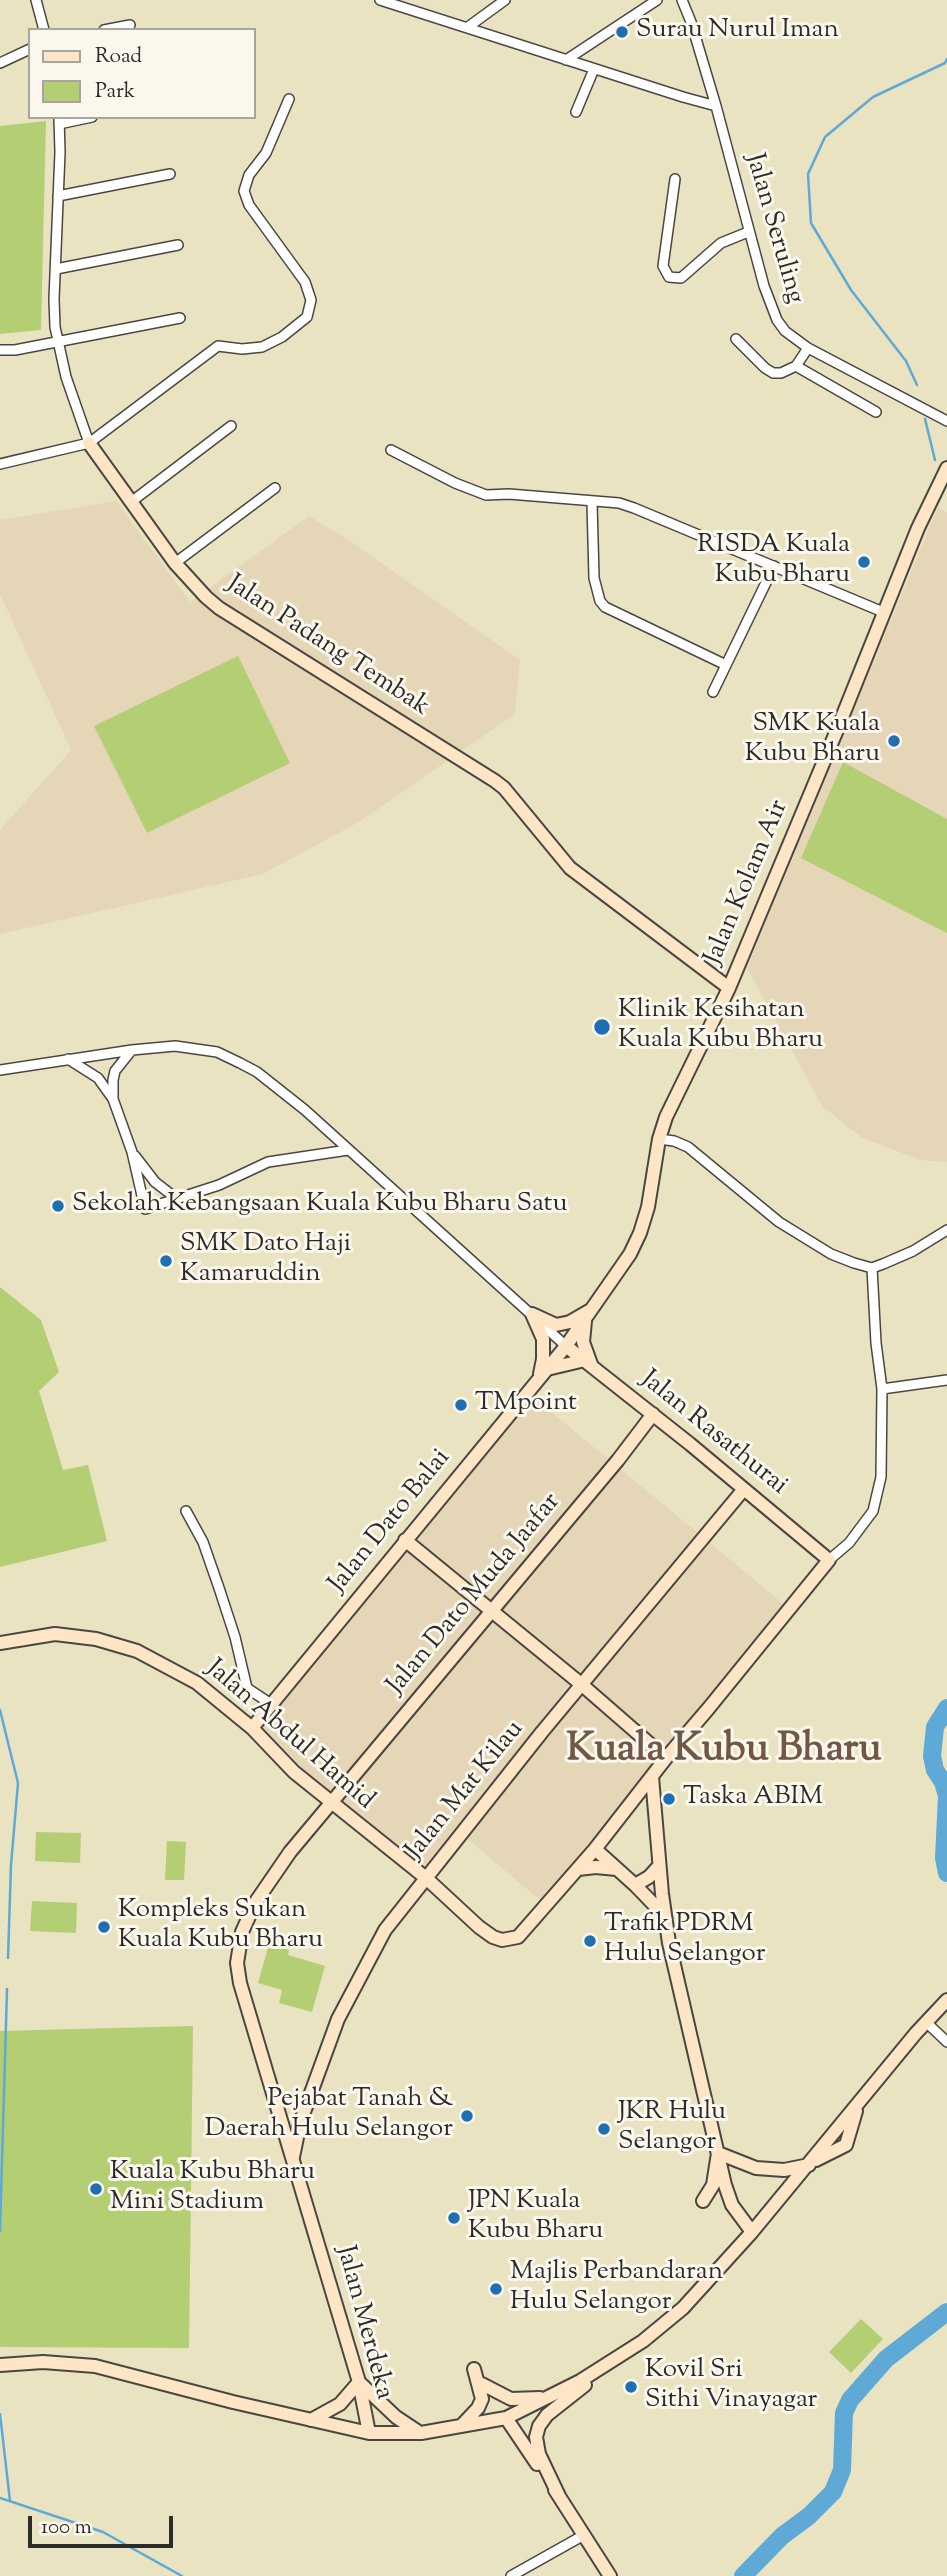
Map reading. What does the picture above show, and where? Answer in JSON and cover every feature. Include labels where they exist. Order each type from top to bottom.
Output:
[{"type":"street","points":[[36,0],[43,28]]},
{"type":"street","points":[[380,0],[716,106]]},
{"type":"street","points":[[468,27],[505,0]]},
{"type":"street","points":[[566,60],[657,0]]},
{"type":"street","name":"Jalan Seruling","points":[[682,0],[716,106],[748,232],[770,306],[777,320],[785,331],[808,348],[947,421]]},
{"type":"street","points":[[114,28],[130,25]]},
{"type":"street","points":[[0,63],[28,50]]},
{"type":"street","points":[[576,112],[594,69]]},
{"type":"street","points":[[0,464],[89,443],[218,346],[242,349],[262,347],[299,325],[307,317],[311,300],[305,282],[250,205],[244,191],[249,176],[266,153],[289,99]]},
{"type":"street","name":"Jalan Padang Tembak","points":[[59,120],[54,299],[58,341],[66,377],[89,443],[175,563],[219,608],[495,781],[504,788],[570,868],[729,989]]},
{"type":"street","points":[[58,196],[170,173]]},
{"type":"street","points":[[675,179],[663,266],[669,277],[681,278],[721,243],[748,232]]},
{"type":"street","points":[[55,270],[178,245]]},
{"type":"street","points":[[0,350],[15,350],[180,318]]},
{"type":"street","points":[[736,339],[773,373],[781,373],[796,366],[808,348]]},
{"type":"street","points":[[796,366],[876,412]]},
{"type":"street","points":[[131,502],[231,426]]},
{"type":"street","points":[[391,450],[455,483],[486,495],[619,503],[883,612]]},
{"type":"street","name":"Jalan Kolam Air","points":[[566,1346],[620,1272],[640,1233],[648,1207],[659,1139],[666,1117],[729,989],[918,528],[947,468]]},
{"type":"street","points":[[175,563],[275,488]]},
{"type":"street","points":[[592,502],[593,578],[600,601],[605,607],[726,665]]},
{"type":"street","points":[[713,692],[774,566]]},
{"type":"street","points":[[0,1070],[175,1046],[216,1052],[240,1063],[257,1072],[305,1110],[566,1346]]},
{"type":"street","points":[[113,1099],[115,1071],[132,1050]]},
{"type":"street","points":[[68,1059],[99,1078],[113,1099],[132,1152],[145,1209],[219,1185],[268,1162],[348,1150]]},
{"type":"street","points":[[659,1139],[688,1147],[779,1222],[831,1254],[872,1268],[913,1251],[947,1230]]},
{"type":"street","points":[[132,1152],[155,1182],[177,1199]]},
{"type":"street","points":[[578,1869],[829,1560],[849,1543],[873,1511],[881,1477],[882,1389],[876,1343],[872,1268]]},
{"type":"street","points":[[532,1314],[556,1325],[564,1325],[594,1308]]},
{"type":"street","points":[[532,1314],[540,1330],[544,1349],[543,1373],[588,1362],[583,1342],[585,1321]]},
{"type":"street","name":"Jalan Rasathurai","points":[[566,1346],[653,1414],[829,1560]]},
{"type":"street","name":"Jalan Dato Balai","points":[[252,1728],[566,1346]]},
{"type":"street","points":[[882,1389],[947,1380]]},
{"type":"street","name":"Jalan Dato Muda Jaafar","points":[[330,1803],[618,1460],[653,1414]]},
{"type":"street","name":"Jalan Mat Kilau","points":[[293,2161],[300,2123],[338,2019],[385,1930],[581,1684],[744,1489]]},
{"type":"street","points":[[186,1511],[202,1542],[219,1588],[235,1637],[247,1688],[271,1704]]},
{"type":"street","points":[[405,1540],[581,1684],[666,1758]]},
{"type":"street","name":"Jalan Abdul Hamid","points":[[0,1643],[55,1634],[96,1639],[136,1651],[197,1683],[252,1728],[273,1753],[330,1803],[426,1878],[493,1937],[502,1940],[518,1937],[578,1869]]},
{"type":"street","points":[[652,1777],[664,1915],[732,2205],[752,2232]]},
{"type":"street","name":"Jalan Merdeka","points":[[330,1803],[264,1888],[249,1916],[239,1946],[237,1962],[240,1983],[282,2128],[359,2382],[369,2433]]},
{"type":"street","points":[[595,1849],[664,1915]]},
{"type":"street","points":[[635,1885],[649,1877],[659,1866]]},
{"type":"street","points":[[578,1869],[616,1869]]},
{"type":"street","points":[[718,2153],[756,2168],[784,2170],[811,2163],[846,2145],[858,2104],[947,2000]]},
{"type":"street","points":[[926,2022],[947,2042]]},
{"type":"street","points":[[282,2128],[300,2123]]},
{"type":"street","points":[[703,2201],[713,2185],[718,2153]]},
{"type":"street","points":[[559,2496],[536,2445],[539,2426],[547,2415],[683,2308],[811,2163]]},
{"type":"street","points":[[0,2365],[43,2362],[95,2365],[369,2433],[421,2433],[506,2417],[557,2393],[627,2352]]},
{"type":"street","points":[[459,2427],[471,2417],[482,2399],[474,2369]]},
{"type":"street","points":[[311,2420],[340,2404],[359,2382],[396,2417],[421,2433]]},
{"type":"street","points":[[482,2384],[511,2399],[519,2400],[557,2393]]},
{"type":"street","points":[[506,2417],[610,2576]]},
{"type":"street","points":[[511,2576],[584,2535]]},
{"type":"shaded area","points":[[116,501],[190,602],[309,516],[344,537],[520,660],[515,714],[359,822],[263,874],[0,934],[0,830],[71,750],[0,594],[0,520]]},
{"type":"shaded area","name":"SMK Kuala Kubu Bharu","points":[[938,507],[947,513],[947,1162],[920,1160],[861,1137],[822,1106],[747,968]]},
{"type":"shaded area","points":[[532,1396],[785,1605],[590,1845],[541,1901],[457,1830],[425,1870],[329,1795],[278,1750],[259,1728]]},
{"type":"green space","points":[[46,121],[41,330],[0,334],[0,126]]},
{"type":"green space","points":[[238,656],[290,763],[147,833],[94,726]]},
{"type":"green space","points":[[843,762],[947,819],[947,933],[801,858]]},
{"type":"green space","points":[[0,1287],[41,1320],[59,1372],[39,1391],[63,1470],[88,1465],[107,1541],[0,1567]]},
{"type":"green space","points":[[36,1832],[81,1833],[80,1863],[35,1861]]},
{"type":"green space","points":[[167,1841],[186,1842],[184,1880],[165,1880]]},
{"type":"green space","points":[[32,1901],[77,1903],[76,1933],[30,1931]]},
{"type":"green space","points":[[269,1944],[289,1950],[288,1955],[325,1966],[312,2012],[279,2003],[282,1990],[258,1983]]},
{"type":"green space","name":"Kuala Kubu Bharu Mini Stadium","points":[[193,2026],[189,2348],[0,2347],[0,2031]]},
{"type":"green space","points":[[861,2319],[883,2339],[851,2373],[829,2352]]},
{"type":"waterway","points":[[917,385],[906,361],[851,290],[811,223],[808,174],[825,137],[873,97],[945,63],[947,59]]},
{"type":"waterway","points":[[925,419],[935,460]]},
{"type":"waterway","points":[[947,1708],[935,1727],[932,1756],[935,1770],[943,1782],[947,1796],[944,1858],[947,1873]]},
{"type":"waterway","points":[[0,1710],[18,1783],[11,1865],[8,1958]]},
{"type":"waterway","points":[[0,2231],[7,1989]]},
{"type":"waterway","points":[[743,2576],[782,2536],[809,2516],[833,2492],[842,2470],[844,2413],[850,2400],[886,2359],[947,2312]]},
{"type":"waterway","points":[[0,2414],[10,2501]]},
{"type":"waterway","points":[[0,2498],[103,2532],[182,2576]]},
{"type":"place","name":"Surau Nurul Iman","points":[[622,32]]},
{"type":"place","name":"RISDA Kuala Kubu Bharu","points":[[864,562]]},
{"type":"place","name":"SMK Kuala Kubu Bharu","points":[[894,741]]},
{"type":"place","name":"Klinik Kesihatan Kuala Kubu Bharu","points":[[602,1027]]},
{"type":"place","name":"Sekolah Kebangsaan Kuala Kubu Bharu Satu","points":[[58,1206]]},
{"type":"place","name":"SMK Dato Haji Kamaruddin","points":[[166,1261]]},
{"type":"place","name":"TMpoint","points":[[461,1405]]},
{"type":"place","name":"Taska ABIM","points":[[669,1799]]},
{"type":"place","name":"Kompleks Sukan Kuala Kubu Bharu","points":[[104,1927]]},
{"type":"place","name":"Trafik PDRM Hulu Selangor","points":[[590,1941]]},
{"type":"place","name":"Pejabat Tanah & Daerah Hulu Selangor","points":[[467,2116]]},
{"type":"place","name":"JKR Hulu Selangor","points":[[604,2129]]},
{"type":"place","name":"Kuala Kubu Bharu Mini Stadium","points":[[96,2189]]},
{"type":"place","name":"JPN Kuala Kubu Bharu","points":[[454,2218]]},
{"type":"place","name":"Majlis Perbandaran Hulu Selangor","points":[[496,2289]]},
{"type":"place","name":"Kovil Sri Sithi Vinayagar","points":[[631,2387]]},
{"type":"district","name":"Kuala Kubu Bharu","points":[[724,1752]]}]
